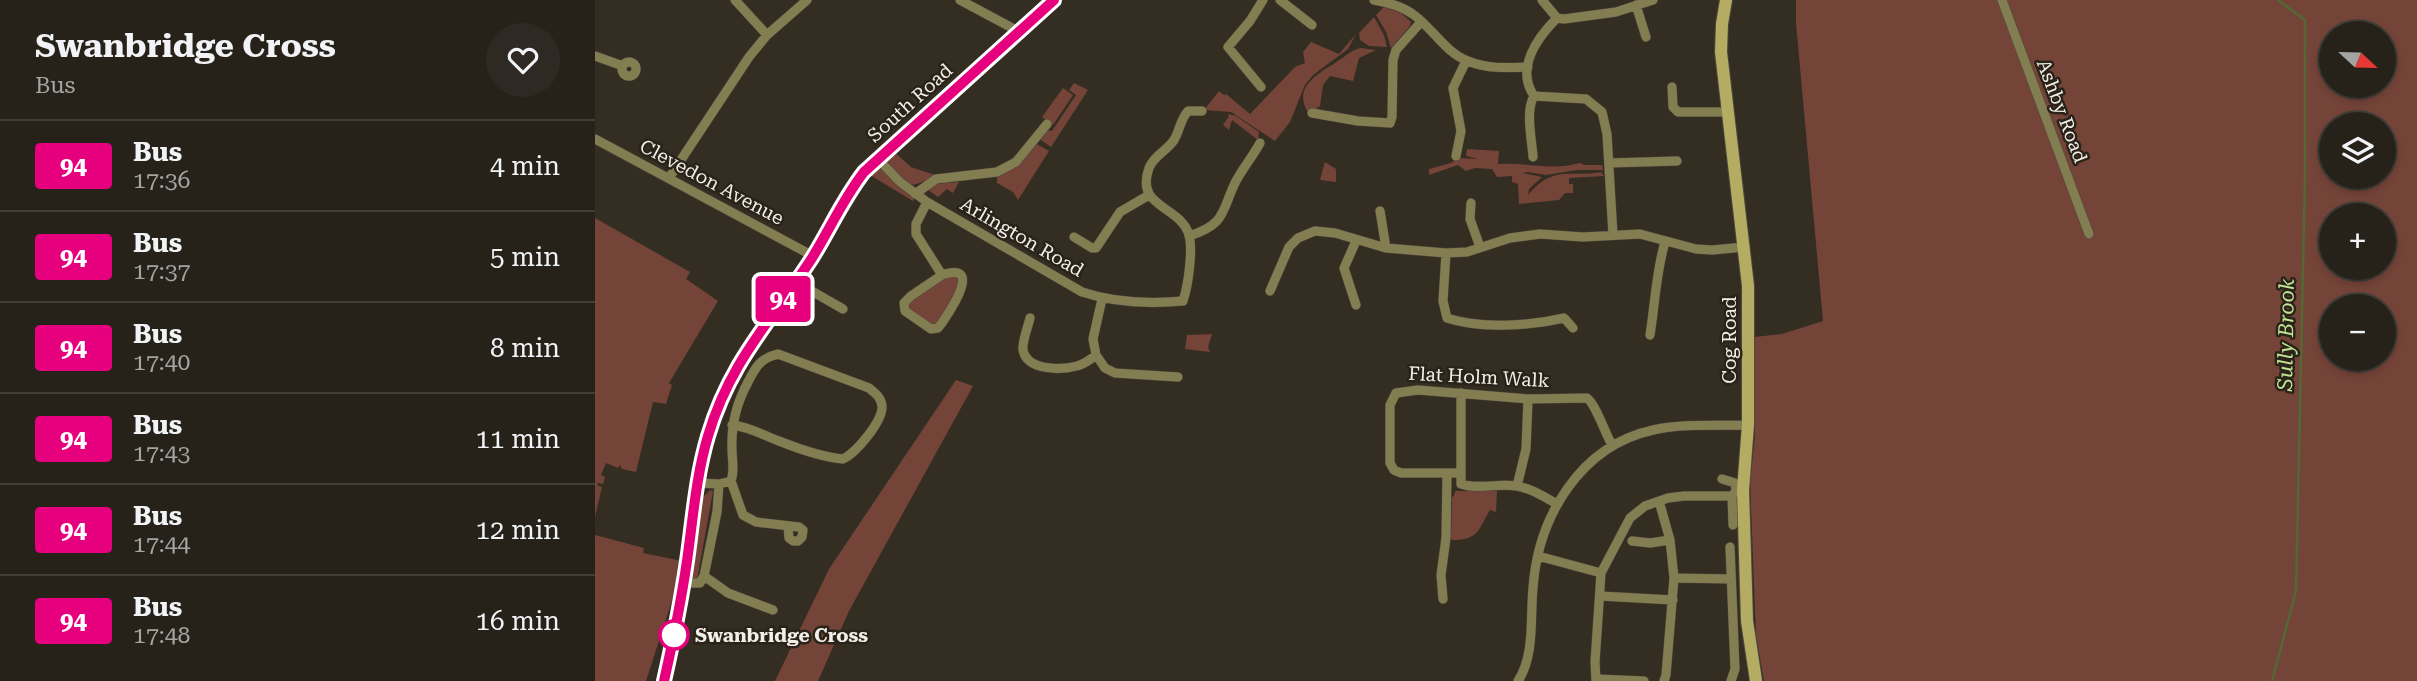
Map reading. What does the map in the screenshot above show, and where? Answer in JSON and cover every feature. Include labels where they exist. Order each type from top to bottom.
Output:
[{"type":"main road","name":"South Road","points":[[664,681],[684,583],[707,438],[726,386],[748,348],[813,256],[855,183],[877,158],[1054,0]]},
{"type":"main road","name":"Cog Road","points":[[1726,0],[1721,52],[1748,286],[1748,425],[1743,490],[1747,621],[1756,681]]},
{"type":"street","points":[[735,0],[767,35]]},
{"type":"street","points":[[669,178],[749,57],[767,35],[807,0]]},
{"type":"street","points":[[960,0],[1018,31]]},
{"type":"street","points":[[1261,87],[1228,47],[1250,21],[1263,0]]},
{"type":"street","points":[[1280,0],[1312,25]]},
{"type":"street","points":[[1374,0],[1404,9],[1466,61],[1495,67],[1528,67]]},
{"type":"street","points":[[1542,0],[1557,18],[1564,19],[1616,12],[1653,0]]},
{"type":"street","name":"Ashby Road","points":[[2001,0],[2089,234]]},
{"type":"street","points":[[1636,5],[1646,37]]},
{"type":"street","points":[[1557,18],[1540,35],[1530,56],[1530,91],[1534,96],[1548,99],[1586,99],[1602,113],[1606,122],[1612,235]]},
{"type":"street","points":[[1312,113],[1390,123],[1392,60],[1396,50],[1421,22]]},
{"type":"street","points":[[595,55],[622,66]]},
{"type":"street","points":[[1456,156],[1461,131],[1453,88],[1466,61]]},
{"type":"street","points":[[1672,87],[1673,107],[1678,112],[1728,112]]},
{"type":"street","points":[[1533,157],[1530,110],[1534,96]]},
{"type":"street","points":[[1202,111],[1188,111],[1182,117],[1174,140],[1151,164],[1146,182],[1149,195],[1182,223],[1189,236],[1205,231],[1222,215],[1236,181],[1261,143]]},
{"type":"street","points":[[915,194],[936,179],[997,172],[1016,162],[1047,124]]},
{"type":"street","name":"Clevedon Avenue","points":[[595,139],[813,256]]},
{"type":"street","name":"Arlington Road","points":[[877,158],[900,182],[927,202],[1065,284],[1103,299],[1158,303],[1183,301],[1187,289],[1189,236]]},
{"type":"street","points":[[1609,163],[1677,161]]},
{"type":"street","points":[[1074,237],[1096,248],[1120,212],[1149,195]]},
{"type":"street","points":[[927,202],[916,224],[916,234],[942,275]]},
{"type":"street","points":[[1471,203],[1470,219],[1480,247]]},
{"type":"street","points":[[1380,211],[1386,248]]},
{"type":"street","points":[[1270,291],[1283,257],[1298,238],[1306,233],[1322,230],[1386,248],[1446,253],[1467,251],[1526,235],[1640,234],[1665,242],[1711,250],[1745,247]]},
{"type":"street","points":[[1356,240],[1344,268],[1356,305]]},
{"type":"street","points":[[1650,335],[1658,272],[1665,242]]},
{"type":"street","points":[[1446,253],[1443,301],[1447,318],[1469,323],[1531,324],[1564,318],[1573,328]]},
{"type":"street","points":[[952,272],[959,274],[963,287],[942,323],[938,328],[931,329],[905,311],[904,303],[942,275],[952,272]]},
{"type":"street","points":[[796,282],[843,309]]},
{"type":"street","points":[[1103,299],[1093,339],[1096,355],[1105,368],[1115,373],[1178,377]]},
{"type":"street","points":[[1030,318],[1023,348],[1028,360],[1041,366],[1060,368],[1077,366],[1096,355]]},
{"type":"street","points":[[732,425],[752,428],[809,452],[843,458],[857,450],[877,421],[882,405],[879,396],[869,388],[778,354],[767,356],[759,362],[739,397],[732,425],[734,470],[731,481],[743,515],[756,522],[788,526]]},
{"type":"street","name":"Flat Holm Walk","points":[[1447,473],[1401,473],[1394,470],[1389,463],[1390,405],[1394,395],[1405,390],[1528,400],[1584,398],[1590,400],[1612,445]]},
{"type":"street","points":[[1461,393],[1461,484],[1517,486],[1532,490],[1557,504]]},
{"type":"street","points":[[1517,486],[1527,449],[1528,400]]},
{"type":"street","points":[[1518,681],[1528,654],[1533,584],[1538,556],[1557,504],[1580,471],[1612,445],[1642,433],[1665,428],[1748,425]]},
{"type":"street","points":[[1443,599],[1441,575],[1446,538],[1447,473],[1459,473]]},
{"type":"street","points":[[1722,479],[1735,483],[1736,491],[1732,496],[1733,525]]},
{"type":"street","points":[[698,483],[719,484],[731,481]]},
{"type":"street","points":[[684,583],[700,583],[704,576],[717,512],[719,484]]},
{"type":"street","points":[[1644,681],[1596,680],[1601,573],[1630,518],[1645,506],[1659,500],[1684,496],[1732,496]]},
{"type":"street","points":[[1659,500],[1669,540],[1674,578],[1664,681]]},
{"type":"street","points":[[1632,541],[1650,543],[1669,540]]},
{"type":"street","points":[[1730,547],[1735,669],[1731,681]]},
{"type":"street","points":[[1538,556],[1601,573]]},
{"type":"street","points":[[704,576],[729,593],[773,610]]},
{"type":"street","points":[[1674,578],[1731,579]]},
{"type":"street","points":[[1600,596],[1673,600]]},
{"type":"shaded area","points":[[1796,0],[2417,0],[2417,681],[1764,681],[1756,635],[1750,482],[1755,436],[1754,337],[1782,334],[1823,321]]},
{"type":"shaded area","points":[[1384,7],[1401,13],[1411,22],[1391,48],[1376,15]]},
{"type":"shaded area","points":[[1374,17],[1387,47],[1369,46],[1360,40],[1359,33]]},
{"type":"shaded area","points":[[1356,34],[1348,49],[1313,75],[1305,85],[1290,122],[1275,141],[1231,112],[1204,110],[1219,91],[1250,114],[1295,67],[1305,63],[1303,52],[1311,42],[1339,54]]},
{"type":"shaded area","points":[[1361,48],[1376,50],[1359,58],[1353,81],[1330,76],[1323,85],[1320,106],[1313,111],[1307,111],[1303,102],[1304,93],[1312,79],[1350,52]]},
{"type":"shaded area","points":[[1074,83],[1088,90],[1051,147],[1041,140],[1041,136],[1046,130],[1052,131],[1076,95],[1069,90]]},
{"type":"shaded area","points":[[1063,88],[1073,95],[1053,125],[1042,117]]},
{"type":"shaded area","points":[[1228,114],[1236,116],[1259,132],[1258,140],[1232,120],[1229,130],[1223,125]]},
{"type":"shaded area","points":[[1037,144],[1049,151],[1018,200],[1013,192],[997,183],[997,175],[1015,167]]},
{"type":"shaded area","points":[[1467,149],[1499,151],[1498,164],[1602,165],[1603,170],[1577,170],[1546,175],[1523,173],[1542,177],[1529,189],[1528,195],[1537,185],[1554,176],[1601,172],[1604,176],[1569,178],[1569,184],[1573,184],[1573,193],[1565,193],[1559,200],[1519,204],[1518,184],[1512,182],[1512,176],[1497,177],[1492,169],[1475,168],[1466,171],[1458,165],[1429,175],[1429,169],[1451,163],[1457,158],[1478,159],[1466,156]]},
{"type":"shaded area","points":[[893,151],[911,167],[935,175],[918,184],[907,183],[885,161]]},
{"type":"shaded area","points":[[1325,162],[1336,169],[1336,182],[1320,180]]},
{"type":"shaded area","points":[[875,168],[881,169],[914,199],[913,201],[870,175]]},
{"type":"shaded area","points":[[959,182],[953,193],[947,189],[938,197],[928,190],[933,184]]},
{"type":"shaded area","points":[[595,218],[690,272],[686,279],[718,301],[669,383],[672,385],[666,404],[653,402],[636,472],[622,469],[620,465],[618,468],[606,463],[601,475],[605,477],[603,484],[597,485],[602,487],[595,517]]},
{"type":"shaded area","points":[[949,275],[958,277],[960,284],[940,322],[934,326],[908,310],[909,301]]},
{"type":"shaded area","points":[[1212,334],[1208,347],[1210,352],[1185,349],[1187,335]]},
{"type":"shaded area","points":[[956,380],[973,386],[849,611],[818,681],[775,681],[829,569]]},
{"type":"shaded area","points":[[710,490],[713,491],[697,580],[692,580],[689,577],[701,499]]},
{"type":"shaded area","points":[[1455,491],[1497,491],[1496,512],[1490,510],[1477,532],[1461,540],[1451,538],[1452,497]]},
{"type":"shaded area","points":[[595,535],[644,548],[643,553],[682,561],[678,582],[646,681],[595,681]]},
{"type":"waterway","name":"Sully Brook","points":[[2272,681],[2296,591],[2305,176],[2305,20],[2278,0]]},
{"type":"bus line","name":"94","points":[[664,681],[684,583],[702,461],[715,413],[726,386],[748,348],[813,256],[864,172],[1054,0]]},
{"type":"place","name":"Swanbridge Cross","points":[[674,635]]}]
